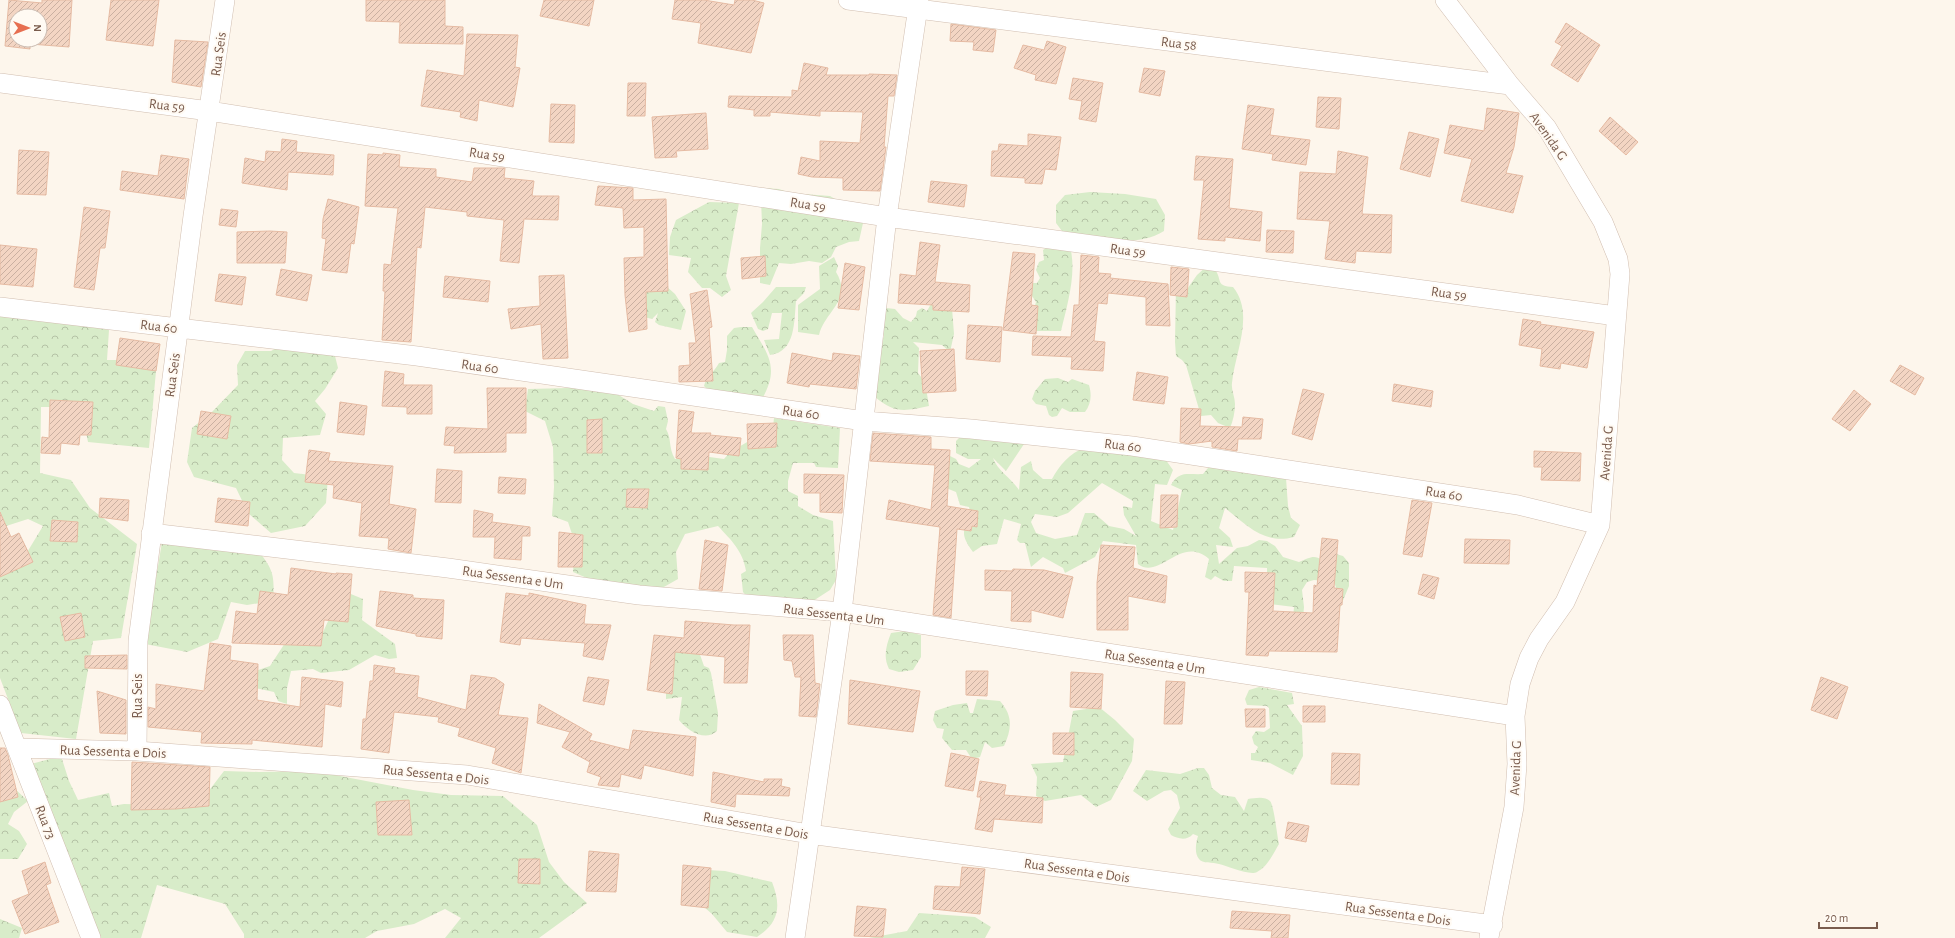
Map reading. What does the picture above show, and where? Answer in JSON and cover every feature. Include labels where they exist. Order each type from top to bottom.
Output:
[{"type":"street","name":"Rua Seis","points":[[137,751],[138,641],[178,328],[225,0]]},
{"type":"street","name":"Rua 58","points":[[848,0],[918,5],[1510,85]]},
{"type":"street","name":"Avenida G","points":[[1445,0],[1510,85],[1547,128],[1608,233],[1618,258],[1620,274],[1600,525],[1565,602],[1539,639],[1529,658],[1520,684],[1515,716],[1517,764],[1514,807],[1491,932]]},
{"type":"street","points":[[795,938],[842,612],[887,217],[918,5]]},
{"type":"street","name":"Rua 59","points":[[0,83],[209,110],[887,217],[1616,316]]},
{"type":"street","name":"Rua 60","points":[[0,307],[417,356],[864,421],[970,429],[1132,446],[1518,505],[1600,525]]},
{"type":"street","name":"Rua Sessenta e Um","points":[[151,533],[448,568],[639,595],[842,612],[1515,716]]},
{"type":"street","name":"Rua 73","points":[[0,705],[91,938]]},
{"type":"street","name":"Rua Sessenta e Dois","points":[[17,748],[137,751],[467,775],[809,834],[1491,932]]},
{"type":"green space","points":[[764,188],[779,189],[790,193],[830,196],[862,215],[863,223],[859,241],[849,242],[836,247],[831,257],[822,263],[809,261],[791,264],[779,263],[770,285],[760,283],[762,224],[761,200]]},
{"type":"green space","points":[[1090,192],[1125,194],[1156,199],[1165,215],[1164,231],[1154,236],[1129,241],[1103,240],[1065,235],[1056,223],[1056,205],[1065,195]]},
{"type":"green space","points":[[709,202],[739,203],[726,276],[731,290],[722,297],[710,288],[702,288],[688,272],[691,258],[669,255],[670,237],[676,220]]},
{"type":"green space","points":[[1049,246],[1071,251],[1072,281],[1061,331],[1034,331],[1034,309],[1036,302],[1030,293],[1033,283],[1037,283],[1040,278],[1036,270],[1039,262],[1044,260],[1043,250]]},
{"type":"green space","points":[[834,257],[838,266],[836,272],[840,282],[840,298],[822,327],[819,335],[798,332],[798,305],[820,289],[819,266]]},
{"type":"green space","points":[[1207,266],[1216,271],[1222,284],[1233,287],[1243,309],[1242,334],[1232,383],[1235,410],[1230,428],[1218,423],[1211,415],[1201,416],[1186,365],[1176,356],[1176,288],[1185,292],[1197,275]]},
{"type":"green space","points":[[666,286],[675,294],[686,311],[681,330],[659,325],[655,322],[658,313],[652,319],[640,316],[646,288]]},
{"type":"green space","points":[[776,287],[806,287],[804,293],[796,301],[794,326],[789,342],[785,348],[778,353],[770,355],[764,340],[779,339],[782,313],[772,313],[768,329],[763,331],[758,329],[751,313]]},
{"type":"green space","points":[[932,302],[952,308],[954,334],[950,352],[942,345],[913,342],[919,348],[918,373],[925,382],[929,406],[907,410],[895,409],[875,397],[880,347],[884,336],[880,327],[886,308],[895,309],[903,318],[911,322],[916,316],[917,311],[922,308],[927,311]]},
{"type":"green space","points":[[0,316],[71,323],[109,330],[107,360],[157,360],[149,448],[88,442],[81,407],[41,407],[40,473],[71,480],[90,508],[137,544],[121,638],[93,641],[76,739],[21,733],[0,678],[0,559],[23,559],[43,526],[28,519],[0,528]]},
{"type":"green space","points":[[752,327],[770,362],[770,378],[762,399],[711,393],[704,386],[706,380],[719,363],[725,362],[727,336],[734,328]]},
{"type":"green space","points":[[297,337],[334,352],[338,368],[325,389],[315,401],[326,414],[320,435],[283,438],[282,460],[294,473],[328,477],[326,503],[305,526],[271,533],[248,513],[236,488],[194,477],[187,462],[192,428],[211,413],[238,385],[237,365],[245,351],[271,351]]},
{"type":"green space","points":[[590,377],[633,404],[654,411],[658,406],[665,407],[668,421],[666,429],[669,436],[671,451],[675,459],[695,455],[724,459],[730,452],[773,427],[774,418],[840,428],[838,468],[816,467],[814,463],[793,463],[788,481],[788,491],[798,496],[798,506],[813,515],[833,521],[836,580],[830,590],[813,601],[751,601],[743,592],[741,574],[746,571],[742,558],[736,546],[718,526],[685,534],[676,552],[678,579],[655,592],[589,579],[573,572],[575,543],[568,522],[552,516],[554,487],[553,447],[545,421],[525,411],[528,389],[569,388]]},
{"type":"green space","points":[[1058,378],[1068,382],[1072,379],[1089,385],[1089,406],[1085,412],[1070,412],[1062,408],[1057,416],[1052,417],[1049,415],[1046,406],[1036,404],[1032,399],[1035,391],[1045,379]]},
{"type":"green space","points":[[965,432],[1030,435],[1006,471],[993,458],[998,467],[1019,490],[1021,467],[1031,461],[1033,470],[1043,479],[1052,479],[1058,469],[1070,456],[1085,448],[1110,449],[1163,456],[1173,470],[1167,485],[1155,484],[1151,521],[1173,530],[1182,490],[1171,485],[1177,477],[1181,475],[1203,474],[1213,462],[1286,478],[1288,506],[1291,518],[1300,525],[1294,537],[1283,539],[1265,536],[1256,532],[1225,508],[1219,528],[1230,538],[1233,547],[1216,545],[1219,564],[1237,548],[1248,546],[1259,540],[1267,541],[1275,546],[1283,557],[1299,562],[1314,557],[1322,560],[1329,552],[1343,556],[1349,563],[1349,586],[1339,610],[1337,590],[1334,582],[1314,580],[1307,582],[1302,590],[1304,607],[1302,631],[1292,631],[1294,607],[1270,604],[1267,591],[1267,568],[1234,566],[1232,581],[1224,581],[1215,576],[1211,580],[1205,577],[1209,559],[1199,553],[1189,552],[1180,554],[1154,567],[1146,568],[1138,564],[1136,545],[1103,541],[1095,557],[1065,573],[1063,568],[1043,557],[1031,567],[1025,543],[1020,543],[1017,540],[1021,524],[1004,519],[997,544],[982,546],[973,552],[964,536],[965,527],[970,514],[969,507],[960,505],[956,492],[946,488],[948,455],[956,459],[959,464],[969,468],[981,459],[968,459],[956,453],[956,441]],"holes":[[[1102,483],[1133,501],[1132,508],[1123,506],[1124,515],[1136,536],[1124,529],[1109,526],[1094,513],[1085,513],[1077,535],[1055,539],[1036,533],[1031,522],[1035,514],[1057,517],[1068,513]]]},
{"type":"green space","points":[[162,542],[256,548],[272,572],[274,584],[273,601],[247,605],[231,602],[218,639],[187,652],[145,644]]},
{"type":"green space","points":[[346,592],[363,599],[362,620],[395,644],[397,658],[389,659],[375,655],[349,670],[321,673],[313,669],[291,671],[287,688],[287,704],[278,701],[274,692],[251,687],[250,673],[270,666],[285,643],[318,643],[335,606]]},
{"type":"green space","points":[[905,631],[921,635],[921,657],[913,670],[899,672],[889,669],[886,660],[886,651],[891,633]]},
{"type":"green space","points":[[698,649],[704,666],[709,668],[711,673],[718,713],[717,731],[707,735],[697,734],[687,728],[679,720],[682,697],[666,699],[666,650]]},
{"type":"green space","points":[[1259,687],[1292,693],[1294,704],[1287,705],[1302,726],[1303,756],[1293,775],[1270,763],[1251,760],[1251,753],[1255,753],[1258,747],[1254,744],[1252,737],[1256,731],[1264,732],[1270,728],[1269,708],[1267,706],[1247,705],[1245,699],[1249,690]]},
{"type":"green space","points":[[977,699],[1000,701],[1009,717],[1010,728],[1004,746],[992,748],[985,742],[980,757],[972,759],[966,750],[952,750],[942,738],[944,729],[937,728],[933,720],[935,711],[953,705],[967,703],[970,713],[973,713]]},
{"type":"green space","points":[[1099,707],[1115,720],[1134,739],[1132,761],[1111,800],[1096,807],[1081,795],[1045,801],[1036,796],[1037,777],[1031,764],[1063,762],[1073,711]]},
{"type":"green space","points":[[61,756],[69,781],[78,800],[109,793],[112,806],[124,804],[161,805],[204,797],[224,771],[314,771],[413,790],[451,795],[503,796],[537,825],[549,862],[564,882],[587,903],[539,938],[445,938],[461,918],[445,909],[414,924],[377,931],[365,938],[244,938],[244,934],[225,904],[157,885],[141,938],[100,938],[31,764]]},
{"type":"green space","points":[[1198,768],[1204,768],[1209,775],[1212,788],[1221,795],[1235,797],[1244,811],[1248,799],[1263,798],[1270,801],[1274,814],[1279,844],[1267,863],[1257,872],[1249,873],[1219,864],[1200,861],[1196,854],[1198,836],[1193,834],[1188,838],[1177,838],[1171,835],[1168,829],[1180,808],[1177,795],[1171,790],[1164,791],[1147,801],[1133,791],[1146,770],[1180,774]]},
{"type":"green space","points":[[15,789],[28,801],[14,812],[8,824],[19,831],[27,844],[18,859],[0,859],[0,793]]},
{"type":"green space","points":[[707,870],[725,871],[772,882],[777,898],[777,906],[774,919],[765,931],[757,937],[727,932],[712,914],[695,899]]},
{"type":"green space","points":[[919,913],[975,917],[991,927],[985,938],[869,938],[907,931]]},
{"type":"green space","points":[[0,919],[22,928],[19,938],[0,938]]},
{"type":"building","points":[[9,0],[42,3],[42,0],[72,0],[69,47],[48,45],[48,8],[8,8]]},
{"type":"building","points":[[111,0],[159,0],[153,46],[106,40]]},
{"type":"building","points":[[366,0],[445,0],[445,26],[463,27],[463,44],[399,43],[400,22],[366,21]]},
{"type":"building","points":[[544,0],[594,0],[589,26],[540,16]]},
{"type":"building","points":[[675,0],[704,0],[734,5],[735,0],[752,0],[764,3],[751,53],[698,43],[701,23],[672,19]]},
{"type":"building","points":[[8,12],[8,46],[5,46]]},
{"type":"building","points":[[1566,23],[1600,45],[1578,82],[1551,65],[1562,46],[1555,42]]},
{"type":"building","points":[[951,24],[996,30],[993,52],[973,50],[974,42],[950,41]]},
{"type":"building","points":[[467,34],[518,35],[515,67],[520,68],[513,107],[479,100],[477,121],[460,117],[461,112],[421,106],[427,70],[464,76]]},
{"type":"building","points":[[175,40],[208,42],[201,87],[172,82]]},
{"type":"building","points":[[1047,41],[1066,47],[1056,84],[1035,80],[1036,75],[1014,68],[1023,45],[1044,50]]},
{"type":"building","points":[[804,63],[828,68],[826,75],[897,75],[894,96],[888,96],[884,147],[886,147],[880,191],[843,190],[843,178],[812,177],[798,174],[801,157],[820,161],[820,141],[860,143],[863,112],[820,111],[820,116],[770,112],[770,116],[754,116],[754,110],[728,107],[729,96],[792,97],[792,90],[798,91]]},
{"type":"building","points":[[1144,68],[1165,71],[1160,96],[1139,92]]},
{"type":"building","points":[[1073,78],[1103,83],[1096,122],[1079,119],[1082,101],[1069,99]]},
{"type":"building","points":[[628,83],[646,83],[645,116],[627,116]]},
{"type":"building","points":[[1318,97],[1341,98],[1339,129],[1316,127]]},
{"type":"building","points":[[551,104],[575,105],[574,143],[549,142]]},
{"type":"building","points":[[1248,105],[1274,109],[1270,135],[1310,140],[1306,165],[1272,160],[1273,154],[1242,149]]},
{"type":"building","points":[[1487,108],[1519,113],[1514,147],[1506,173],[1523,176],[1513,213],[1461,201],[1472,159],[1444,153],[1450,125],[1484,131]]},
{"type":"building","points":[[706,113],[708,149],[676,151],[677,157],[655,158],[652,117]]},
{"type":"building","points":[[1610,117],[1638,142],[1626,155],[1599,131]]},
{"type":"building","points":[[1409,132],[1439,139],[1430,177],[1400,169]]},
{"type":"building","points":[[1028,134],[1061,137],[1056,170],[1045,169],[1042,184],[1025,183],[1025,178],[991,176],[992,151],[998,151],[999,144],[1028,146]]},
{"type":"building","points":[[282,139],[297,141],[296,152],[334,155],[333,175],[288,172],[287,190],[242,183],[245,158],[265,162],[266,151],[281,152]]},
{"type":"building","points":[[19,150],[49,152],[46,195],[17,194]]},
{"type":"building","points":[[1338,151],[1368,157],[1362,214],[1392,215],[1391,253],[1356,251],[1355,263],[1325,259],[1330,221],[1297,219],[1300,172],[1336,174]]},
{"type":"building","points":[[383,153],[400,155],[399,167],[436,169],[436,177],[472,182],[474,168],[505,168],[504,178],[534,181],[532,196],[559,196],[558,220],[524,219],[519,263],[500,261],[504,220],[467,216],[467,212],[425,207],[421,248],[417,247],[411,342],[382,340],[385,291],[383,291],[384,264],[391,265],[398,208],[365,206],[368,154],[383,155]]},
{"type":"building","points":[[161,155],[189,159],[184,199],[120,190],[122,171],[158,176]]},
{"type":"building","points":[[1196,156],[1233,159],[1229,208],[1262,212],[1260,241],[1225,237],[1225,241],[1198,239],[1204,180],[1194,180]]},
{"type":"building","points":[[931,181],[967,185],[964,207],[928,202]]},
{"type":"building","points":[[598,186],[633,188],[633,200],[666,199],[668,291],[646,292],[647,329],[629,332],[625,295],[624,258],[644,257],[644,227],[624,228],[623,208],[595,205]]},
{"type":"building","points":[[328,199],[359,207],[354,244],[351,243],[347,273],[322,270],[326,239],[322,238],[323,219]]},
{"type":"building","points":[[84,207],[110,211],[105,248],[100,248],[94,290],[74,287]]},
{"type":"building","points":[[221,209],[238,211],[236,227],[219,225]]},
{"type":"building","points":[[1267,230],[1294,231],[1293,253],[1266,252]]},
{"type":"building","points":[[237,232],[287,232],[285,263],[237,263]]},
{"type":"building","points":[[920,242],[940,245],[935,282],[970,285],[969,312],[933,310],[933,305],[898,303],[900,274],[916,276]]},
{"type":"building","points":[[0,245],[37,249],[33,287],[0,284]]},
{"type":"building","points":[[1013,252],[1035,254],[1031,305],[1038,306],[1036,334],[1003,330]]},
{"type":"building","points":[[1081,255],[1099,257],[1098,273],[1111,274],[1110,278],[1168,284],[1170,326],[1146,325],[1146,297],[1108,293],[1107,304],[1098,303],[1094,341],[1105,342],[1103,371],[1071,369],[1072,357],[1032,355],[1033,336],[1071,337],[1074,305],[1079,305]]},
{"type":"building","points":[[765,256],[766,276],[742,279],[741,258]]},
{"type":"building","points":[[845,263],[865,267],[859,310],[838,308]]},
{"type":"building","points":[[1171,267],[1189,269],[1187,297],[1170,295]]},
{"type":"building","points":[[281,269],[312,275],[307,301],[276,295]]},
{"type":"building","points":[[219,274],[246,277],[242,305],[215,301]]},
{"type":"building","points":[[564,275],[568,358],[543,359],[541,324],[511,329],[508,309],[540,306],[539,276]]},
{"type":"building","points":[[445,276],[490,281],[488,302],[443,297]]},
{"type":"building","points":[[707,290],[712,327],[709,328],[713,381],[679,382],[679,366],[690,365],[689,343],[696,343],[690,294]]},
{"type":"building","points":[[1523,319],[1541,322],[1540,324],[1594,332],[1587,368],[1561,363],[1560,369],[1540,366],[1542,349],[1519,345]]},
{"type":"building","points":[[968,325],[1002,327],[1000,362],[966,359]]},
{"type":"building","points":[[120,338],[160,344],[156,371],[116,365]]},
{"type":"building","points":[[954,349],[956,391],[923,393],[920,351]]},
{"type":"building","points":[[792,353],[832,361],[833,353],[860,356],[856,389],[810,384],[809,387],[787,383]]},
{"type":"building","points":[[1900,365],[1924,378],[1915,395],[1890,381]]},
{"type":"building","points":[[385,371],[404,374],[403,385],[432,385],[432,414],[407,414],[407,407],[382,406]]},
{"type":"building","points":[[1137,372],[1168,377],[1164,404],[1133,400]]},
{"type":"building","points":[[1394,384],[1433,391],[1431,407],[1392,401]]},
{"type":"building","points":[[487,388],[526,388],[526,433],[506,433],[506,452],[454,453],[455,446],[444,445],[446,427],[488,429]]},
{"type":"building","points":[[1303,389],[1324,394],[1312,440],[1292,434]]},
{"type":"building","points":[[1854,390],[1871,404],[1850,431],[1832,419]]},
{"type":"building","points":[[50,400],[93,402],[91,435],[80,435],[79,445],[61,443],[60,454],[41,453],[42,437],[49,438]]},
{"type":"building","points":[[340,402],[367,406],[364,435],[337,432]]},
{"type":"building","points":[[1181,408],[1201,409],[1200,426],[1242,427],[1243,417],[1263,419],[1261,439],[1238,439],[1237,451],[1212,447],[1212,441],[1189,444],[1180,442]]},
{"type":"building","points":[[679,410],[694,412],[691,433],[711,433],[710,435],[741,438],[739,456],[709,452],[708,470],[681,469],[681,459],[676,458]]},
{"type":"building","points":[[201,411],[231,416],[227,439],[197,434]]},
{"type":"building","points":[[602,419],[602,453],[587,453],[587,420]]},
{"type":"building","points":[[777,423],[776,447],[748,449],[747,424]]},
{"type":"building","points":[[873,433],[931,437],[931,449],[950,450],[947,506],[978,511],[977,527],[972,526],[971,531],[957,529],[951,618],[933,615],[940,527],[886,519],[889,500],[931,510],[935,465],[870,461]]},
{"type":"building","points":[[309,450],[330,453],[328,461],[393,466],[389,504],[416,509],[411,553],[388,549],[389,538],[359,536],[362,503],[333,498],[334,485],[305,482]]},
{"type":"building","points":[[1534,451],[1581,453],[1580,481],[1541,480],[1542,467],[1534,467]]},
{"type":"building","points":[[437,469],[462,471],[461,503],[435,502]]},
{"type":"building","points":[[804,474],[844,475],[842,513],[820,512],[820,493],[804,493]]},
{"type":"building","points":[[499,477],[526,479],[525,494],[498,493]]},
{"type":"building","points":[[627,489],[649,489],[647,508],[626,507]]},
{"type":"building","points":[[1161,495],[1178,495],[1177,527],[1160,528]]},
{"type":"building","points":[[100,498],[129,500],[128,521],[99,517]]},
{"type":"building","points":[[218,498],[250,502],[248,526],[215,522]]},
{"type":"building","points":[[1412,500],[1432,503],[1422,557],[1403,554]]},
{"type":"building","points":[[474,510],[493,514],[492,522],[530,527],[530,536],[522,536],[521,560],[494,558],[495,537],[473,537]]},
{"type":"building","points":[[0,512],[11,537],[19,533],[33,562],[0,577]]},
{"type":"building","points":[[52,520],[78,522],[77,542],[50,541]]},
{"type":"building","points":[[559,532],[583,535],[582,567],[558,567]]},
{"type":"building","points":[[1322,538],[1338,540],[1334,588],[1343,589],[1342,605],[1340,605],[1337,652],[1269,651],[1268,656],[1246,655],[1249,592],[1245,592],[1245,572],[1275,573],[1273,611],[1313,613],[1314,585],[1317,586]]},
{"type":"building","points":[[1465,539],[1510,540],[1509,564],[1464,563]]},
{"type":"building","points":[[705,540],[728,545],[722,591],[699,589]]},
{"type":"building","points":[[1101,545],[1135,547],[1133,568],[1167,576],[1165,603],[1128,596],[1128,630],[1097,630],[1097,583]]},
{"type":"building","points":[[291,568],[336,574],[352,574],[348,622],[324,620],[321,646],[232,643],[236,611],[257,614],[260,591],[288,595]]},
{"type":"building","points":[[1013,569],[1044,570],[1073,577],[1063,618],[1031,610],[1031,622],[1011,621],[1012,591],[985,590],[985,570],[1012,571]]},
{"type":"building","points":[[1423,574],[1439,578],[1434,599],[1418,594]]},
{"type":"building","points":[[380,591],[413,595],[413,598],[444,600],[442,639],[416,636],[416,634],[376,626]]},
{"type":"building","points":[[506,593],[529,596],[529,593],[586,605],[584,624],[611,625],[603,660],[583,656],[585,643],[521,638],[520,645],[500,642]]},
{"type":"building","points":[[81,613],[85,637],[65,641],[60,617]]},
{"type":"building","points":[[685,621],[750,625],[747,683],[724,683],[725,657],[675,652],[672,694],[647,690],[654,635],[684,638]]},
{"type":"building","points":[[783,635],[813,635],[815,683],[820,684],[816,717],[799,716],[801,677],[795,677],[792,661],[784,660]]},
{"type":"building","points":[[210,643],[231,646],[230,660],[258,664],[257,700],[300,707],[302,677],[343,682],[341,707],[325,704],[322,747],[252,740],[252,744],[201,743],[202,732],[148,727],[148,707],[156,709],[156,684],[204,691]]},
{"type":"building","points":[[127,655],[127,669],[85,668],[85,656]]},
{"type":"building","points":[[374,665],[395,668],[394,673],[419,676],[417,697],[466,710],[471,675],[495,678],[504,684],[498,715],[528,718],[521,773],[492,763],[496,748],[458,736],[460,728],[438,722],[439,717],[394,712],[389,753],[361,749],[363,719],[366,719],[370,681],[373,681]]},
{"type":"building","points":[[966,671],[988,671],[987,696],[966,695]]},
{"type":"building","points":[[1071,672],[1103,674],[1101,709],[1070,707]]},
{"type":"building","points":[[588,677],[609,680],[604,705],[583,701]]},
{"type":"building","points":[[1821,677],[1848,687],[1837,719],[1811,710]]},
{"type":"building","points":[[850,680],[920,691],[913,732],[848,724]]},
{"type":"building","points":[[1166,681],[1185,682],[1182,724],[1164,724]]},
{"type":"building","points":[[97,691],[126,700],[126,734],[100,733]]},
{"type":"building","points":[[539,704],[592,734],[589,740],[629,750],[633,730],[696,737],[693,776],[644,765],[641,779],[621,774],[619,787],[598,785],[601,777],[587,772],[590,762],[562,747],[570,732],[537,723]]},
{"type":"building","points":[[1303,706],[1325,706],[1325,722],[1303,722]]},
{"type":"building","points":[[1245,709],[1265,709],[1265,727],[1246,727]]},
{"type":"building","points":[[1053,733],[1074,733],[1074,755],[1053,754]]},
{"type":"building","points":[[0,748],[5,748],[8,755],[18,797],[0,802]]},
{"type":"building","points":[[951,753],[979,759],[973,791],[945,786]]},
{"type":"building","points":[[1332,753],[1360,754],[1359,785],[1331,784]]},
{"type":"building","points":[[132,762],[210,767],[209,806],[176,809],[131,810]]},
{"type":"building","points":[[713,772],[764,782],[764,779],[782,779],[781,786],[790,788],[789,796],[736,794],[735,807],[711,802]]},
{"type":"building","points":[[980,781],[1006,785],[1004,795],[1043,798],[1042,823],[994,819],[992,832],[975,829],[981,797],[977,797]]},
{"type":"building","points":[[409,800],[412,835],[378,835],[376,802]]},
{"type":"building","points":[[1288,822],[1309,826],[1306,842],[1285,838]]},
{"type":"building","points":[[589,851],[619,854],[616,892],[586,891]]},
{"type":"building","points":[[519,859],[540,859],[540,884],[518,883]]},
{"type":"building","points":[[45,862],[51,883],[46,885],[59,922],[25,934],[12,901],[29,894],[22,871]]},
{"type":"building","points":[[683,865],[711,868],[708,908],[681,905]]},
{"type":"building","points":[[962,867],[985,869],[980,914],[933,909],[935,886],[960,887]]},
{"type":"building","points":[[857,906],[886,909],[883,937],[854,936]]},
{"type":"building","points":[[1232,911],[1290,915],[1288,938],[1271,938],[1272,931],[1230,928]]}]
